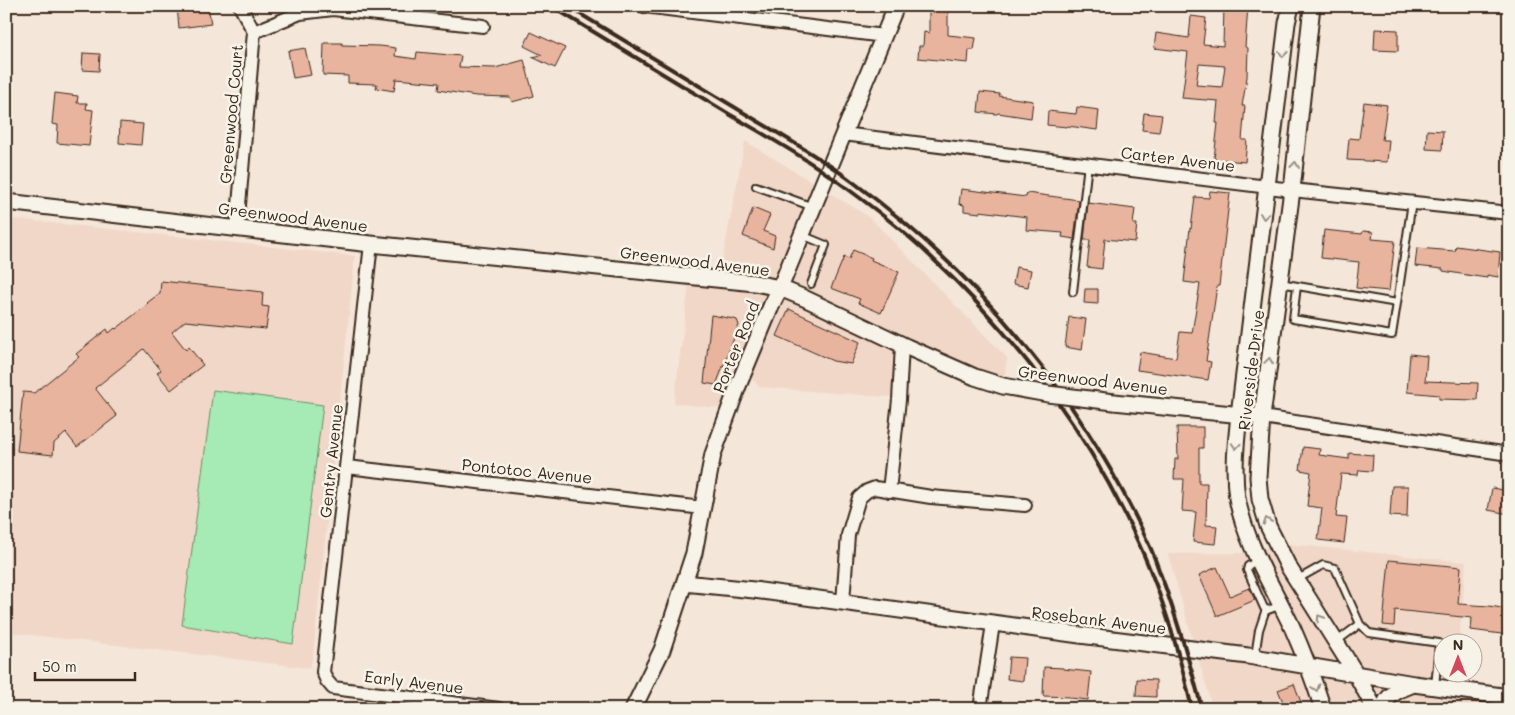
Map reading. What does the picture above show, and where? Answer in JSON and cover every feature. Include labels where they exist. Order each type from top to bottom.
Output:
[{"type":"street","name":"Greenwood Court","points":[[237,228],[254,32],[240,6]]},
{"type":"street","points":[[644,6],[884,36]]},
{"type":"street","name":"Porter Road","points":[[633,709],[662,650],[694,553],[712,454],[741,378],[814,207],[896,6]]},
{"type":"street","name":"Riverside Drive","points":[[1291,6],[1287,23],[1238,415],[1235,476],[1238,499],[1250,541],[1309,667],[1323,709]]},
{"type":"street","name":"Riverside Drive","points":[[1312,6],[1292,190],[1262,417],[1258,477],[1260,499],[1268,526],[1288,566],[1356,674],[1375,709]]},
{"type":"street","points":[[254,32],[300,13],[333,9],[483,26]]},
{"type":"street","name":"Carter Avenue","points":[[843,134],[1292,190],[1509,213]]},
{"type":"street","name":"Greenwood Avenue","points":[[6,202],[371,244],[746,282],[780,288],[902,345],[975,377],[1003,386],[1114,402],[1262,417],[1509,454]]},
{"type":"street","name":"Gentry Avenue","points":[[327,681],[324,672],[371,244]]},
{"type":"street","points":[[1256,280],[1280,283]]},
{"type":"street","points":[[889,491],[899,400],[902,345]]},
{"type":"street","name":"Pontotoc Avenue","points":[[347,467],[703,508]]},
{"type":"street","points":[[843,602],[848,535],[858,498],[867,491],[875,488],[931,497],[1025,505]]},
{"type":"street","points":[[1277,598],[1296,580]]},
{"type":"street","name":"Rosebank Avenue","points":[[684,583],[754,590],[993,624],[1255,657],[1414,684],[1509,697]]},
{"type":"street","points":[[980,709],[993,624]]},
{"type":"street","name":"Early Avenue","points":[[327,681],[333,688],[500,709]]},
{"type":"street","points":[[1384,709],[1385,702],[1396,690],[1414,684]]},
{"type":"lane","points":[[1072,292],[1088,164]]},
{"type":"lane","points":[[756,186],[814,207]]},
{"type":"lane","points":[[1297,286],[1293,320],[1392,335],[1412,202]]},
{"type":"lane","points":[[802,235],[826,245],[811,284]]},
{"type":"lane","points":[[1280,283],[1397,303]]},
{"type":"lane","points":[[1255,657],[1259,630],[1266,609],[1247,570],[1248,566],[1258,560]]},
{"type":"lane","points":[[1296,580],[1323,565],[1335,568],[1360,624],[1369,633],[1439,643],[1435,687]]},
{"type":"lane","points":[[1266,609],[1268,610],[1277,598]]},
{"type":"lane","points":[[1336,642],[1360,624]]},
{"type":"shaded area","points":[[745,141],[869,217],[1007,358],[1003,386],[902,345],[899,390],[889,397],[759,387],[745,370],[729,409],[674,403],[690,277],[719,279]]},
{"type":"shaded area","points":[[6,218],[355,256],[313,655],[310,668],[6,632]]},
{"type":"shaded area","points":[[1277,543],[1466,562],[1460,632],[1432,632],[1432,682],[1455,682],[1455,689],[1509,697],[1509,709],[1213,709],[1168,554],[1254,553]]},
{"type":"green space","points":[[213,390],[323,405],[293,644],[182,625]]},
{"type":"building","points":[[177,6],[208,6],[211,24],[179,28]]},
{"type":"building","points":[[929,6],[948,6],[948,35],[976,38],[974,50],[969,50],[968,63],[918,58],[919,46],[923,46],[924,32],[929,33]]},
{"type":"building","points":[[1224,6],[1248,6],[1245,47],[1248,48],[1247,77],[1242,106],[1245,106],[1242,140],[1247,140],[1245,162],[1214,159],[1218,123],[1216,123],[1218,101],[1182,98],[1188,52],[1154,48],[1156,33],[1189,38],[1191,16],[1206,18],[1203,44],[1223,46]],"holes":[[[1199,64],[1225,66],[1222,87],[1196,85]]]},
{"type":"building","points":[[1375,29],[1398,30],[1398,51],[1374,50]]},
{"type":"building","points":[[531,32],[565,48],[555,68],[532,57],[542,55],[524,46]]},
{"type":"building","points":[[324,43],[396,48],[395,56],[416,59],[417,52],[461,56],[459,67],[495,68],[524,60],[534,96],[512,102],[510,97],[476,96],[438,90],[439,83],[396,79],[394,91],[376,88],[377,84],[348,83],[348,76],[323,75]]},
{"type":"building","points":[[305,48],[311,75],[293,78],[288,51]]},
{"type":"building","points":[[83,53],[100,54],[99,71],[82,70]]},
{"type":"building","points":[[980,92],[1033,101],[1031,118],[978,112]]},
{"type":"building","points":[[55,93],[78,96],[77,103],[87,103],[86,109],[93,110],[89,146],[57,143],[58,125],[52,124]]},
{"type":"building","points":[[1364,102],[1387,105],[1382,140],[1389,140],[1387,162],[1347,160],[1349,138],[1359,139]]},
{"type":"building","points":[[1077,107],[1099,110],[1097,130],[1047,125],[1048,111],[1076,114]]},
{"type":"building","points":[[1144,113],[1162,115],[1159,132],[1142,130]]},
{"type":"building","points":[[120,122],[143,124],[141,145],[119,143]]},
{"type":"building","points":[[1427,130],[1443,131],[1442,150],[1426,149]]},
{"type":"building","points":[[961,189],[1026,197],[1027,193],[1079,200],[1074,239],[1062,237],[1063,233],[1026,230],[1027,217],[980,211],[980,213],[964,211],[964,205],[959,204]]},
{"type":"building","points":[[1210,191],[1230,193],[1219,286],[1217,286],[1206,361],[1211,362],[1208,380],[1137,370],[1140,352],[1176,358],[1180,332],[1192,333],[1200,284],[1184,282],[1190,228],[1195,197],[1209,198]]},
{"type":"building","points":[[1088,203],[1135,209],[1133,224],[1137,224],[1135,242],[1105,239],[1102,269],[1087,267],[1090,240],[1084,240]]},
{"type":"building","points":[[753,208],[770,215],[763,231],[775,236],[773,248],[743,236]]},
{"type":"building","points":[[1324,230],[1362,234],[1363,231],[1373,232],[1372,239],[1395,241],[1389,291],[1356,288],[1359,262],[1321,258]]},
{"type":"building","points":[[1456,246],[1500,252],[1498,277],[1487,275],[1487,278],[1443,271],[1443,269],[1415,266],[1417,248],[1455,251]]},
{"type":"building","points":[[853,250],[899,272],[881,313],[858,303],[860,299],[831,288],[844,257],[849,259]]},
{"type":"building","points":[[1016,267],[1031,270],[1028,287],[1013,284]]},
{"type":"building","points":[[161,281],[263,292],[262,306],[269,307],[266,329],[185,321],[172,332],[186,350],[189,347],[203,365],[171,390],[157,373],[161,370],[144,349],[95,388],[117,416],[77,447],[66,433],[54,443],[53,455],[17,451],[23,392],[34,393],[79,357],[76,354],[107,329],[109,333],[116,329],[148,304],[160,293]]},
{"type":"building","points":[[1085,289],[1098,289],[1098,304],[1084,303]]},
{"type":"building","points":[[789,309],[860,342],[851,364],[833,361],[777,336]]},
{"type":"building","points":[[711,315],[737,320],[739,325],[716,385],[704,383]]},
{"type":"building","points":[[1069,317],[1086,319],[1082,350],[1065,347]]},
{"type":"building","points":[[1410,354],[1427,356],[1425,381],[1478,383],[1477,400],[1439,399],[1439,395],[1407,392]]},
{"type":"building","points":[[1177,427],[1203,427],[1203,448],[1199,448],[1199,483],[1207,483],[1206,525],[1217,526],[1215,544],[1193,542],[1196,512],[1182,511],[1184,479],[1174,479],[1175,459],[1178,459]]},
{"type":"building","points":[[1303,447],[1320,449],[1319,455],[1349,459],[1349,453],[1373,455],[1372,471],[1359,470],[1358,475],[1341,474],[1336,517],[1347,518],[1344,543],[1318,540],[1322,508],[1307,506],[1311,472],[1300,470]]},
{"type":"building","points":[[1392,486],[1408,486],[1407,517],[1390,516]]},
{"type":"building","points":[[1492,488],[1509,491],[1509,514],[1488,510]]},
{"type":"building","points":[[1389,560],[1461,567],[1458,604],[1509,609],[1509,635],[1471,630],[1472,618],[1395,610],[1394,626],[1383,625]]},
{"type":"building","points":[[1217,567],[1230,596],[1249,588],[1255,600],[1217,616],[1199,575]]},
{"type":"building","points":[[1009,657],[1025,658],[1023,681],[1007,679]]},
{"type":"building","points":[[1044,667],[1091,672],[1088,700],[1043,696]]},
{"type":"building","points":[[1137,679],[1156,680],[1156,697],[1136,696]]},
{"type":"building","points":[[1294,684],[1301,702],[1295,704],[1297,709],[1286,709],[1278,690]]},
{"type":"railway","points":[[551,6],[830,176],[907,235],[964,289],[995,323],[1052,394],[1102,471],[1151,572],[1177,650],[1192,709]]},
{"type":"railway","points":[[567,6],[825,162],[900,219],[945,259],[987,301],[1026,346],[1062,393],[1095,443],[1125,495],[1151,549],[1165,586],[1185,647],[1202,709]]}]
